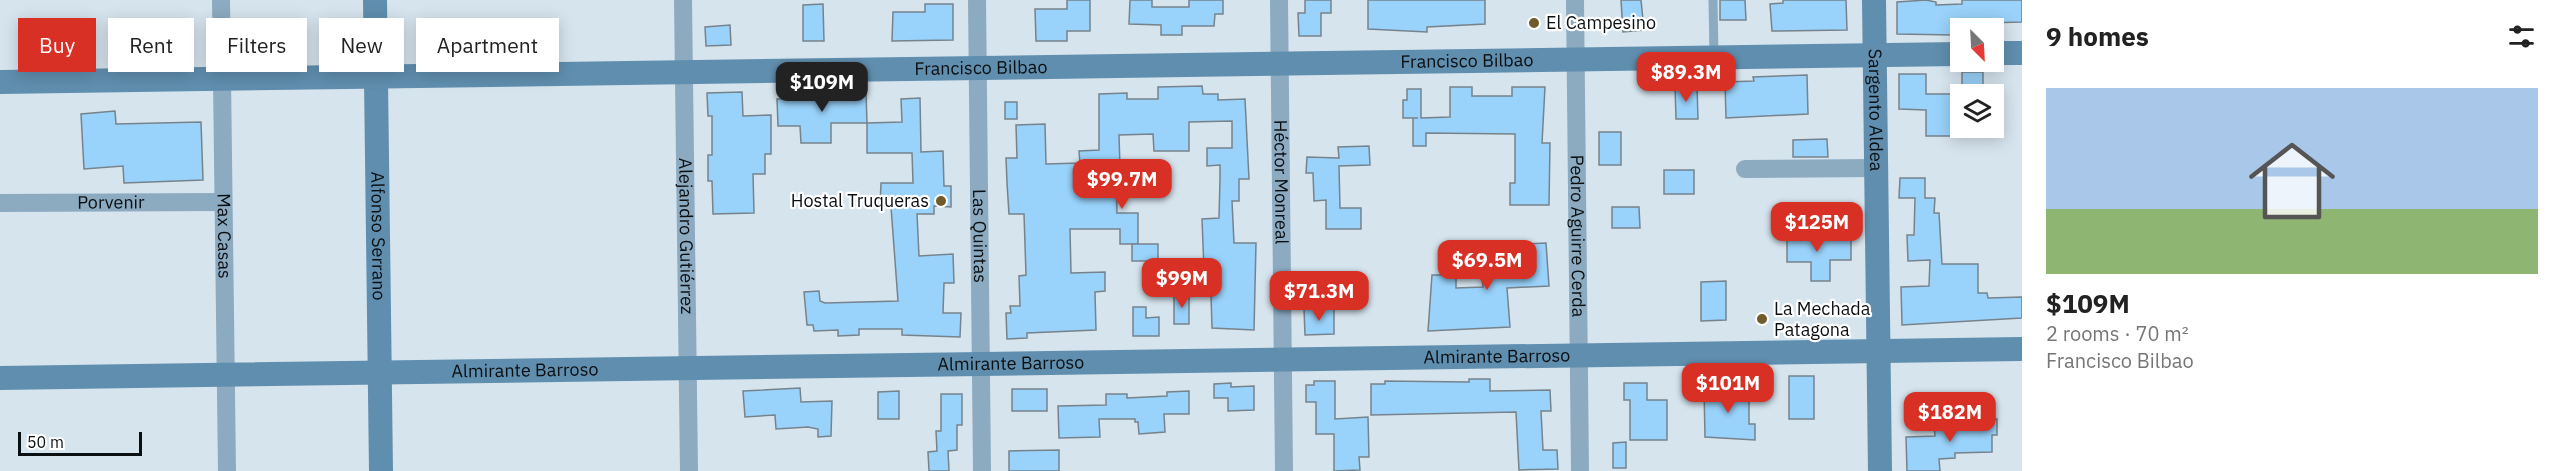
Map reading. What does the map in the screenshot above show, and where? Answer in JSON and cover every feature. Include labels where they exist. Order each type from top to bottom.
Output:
[{"type":"street","name":"Max Casas","points":[[221,0],[227,471]]},
{"type":"street","name":"Alfonso Serrano","points":[[375,0],[381,471]]},
{"type":"street","name":"Alejandro Gutiérrez","points":[[683,0],[688,471]]},
{"type":"street","name":"Las Quintas","points":[[977,0],[982,471]]},
{"type":"street","name":"Héctor Monreal","points":[[1279,0],[1284,471]]},
{"type":"street","name":"Pedro Aguirre Cerda","points":[[1575,0],[1580,471]]},
{"type":"street","name":"Sargento Aldea","points":[[1874,0],[1880,471]]},
{"type":"street","points":[[2004,53],[2022,53]]},
{"type":"street","name":"Francisco Bilbao","points":[[0,82],[1950,54]]},
{"type":"street","points":[[1744,169],[1877,168]]},
{"type":"street","name":"Porvenir","points":[[0,203],[224,202]]},
{"type":"street","name":"Almirante Barroso","points":[[0,378],[2022,349]]},
{"type":"lane","points":[[1713,0],[1714,57]]},
{"type":"building","points":[[1067,0],[1090,0],[1090,31],[1067,31],[1067,41],[1036,41],[1035,9],[1067,9]]},
{"type":"building","points":[[1130,0],[1152,0],[1152,7],[1189,7],[1189,0],[1223,0],[1223,14],[1215,14],[1214,26],[1182,26],[1182,35],[1161,35],[1161,25],[1129,24]]},
{"type":"building","points":[[1305,0],[1331,0],[1331,13],[1321,13],[1321,36],[1299,36],[1298,13],[1305,13]]},
{"type":"building","points":[[1368,0],[1485,0],[1485,24],[1427,27],[1427,32],[1368,29]]},
{"type":"building","points":[[1621,0],[1641,0],[1644,30],[1623,32]]},
{"type":"building","points":[[1720,0],[1745,0],[1746,20],[1720,20]]},
{"type":"building","points":[[1783,0],[1846,0],[1847,30],[1772,31],[1770,4],[1783,3]]},
{"type":"building","points":[[1926,0],[1936,2],[1936,5],[1962,4],[1962,0],[2022,0],[2022,22],[2004,22],[2004,18],[1950,18],[1950,35],[1897,34],[1897,2]]},
{"type":"building","points":[[823,4],[824,41],[803,41],[803,5]]},
{"type":"building","points":[[925,4],[953,4],[953,40],[892,41],[893,12],[925,12]]},
{"type":"building","points":[[730,25],[731,45],[706,46],[705,27]]},
{"type":"building","points":[[1962,72],[1983,72],[1983,84],[1962,84]]},
{"type":"building","points":[[1899,74],[1926,74],[1926,94],[1950,94],[1950,136],[1926,136],[1926,110],[1899,109]]},
{"type":"building","points":[[1807,75],[1808,114],[1726,118],[1725,82],[1754,81],[1753,77]]},
{"type":"building","points":[[1202,86],[1203,94],[1218,94],[1218,100],[1245,99],[1249,179],[1239,179],[1239,201],[1232,201],[1234,243],[1256,243],[1254,330],[1212,328],[1211,295],[1205,295],[1202,219],[1219,218],[1220,179],[1220,165],[1207,166],[1207,148],[1232,148],[1232,121],[1189,122],[1189,151],[1154,151],[1153,134],[1119,135],[1120,167],[1116,167],[1117,213],[1138,213],[1138,244],[1120,244],[1120,229],[1070,229],[1071,273],[1105,272],[1105,291],[1095,292],[1096,330],[1027,333],[1027,338],[1007,339],[1006,313],[1011,313],[1010,306],[1020,306],[1019,276],[1026,275],[1024,214],[1009,214],[1006,158],[1017,158],[1016,125],[1045,124],[1046,164],[1080,163],[1079,151],[1099,150],[1099,94],[1127,93],[1127,99],[1158,99],[1158,87]]},
{"type":"building","points":[[1675,86],[1697,86],[1698,119],[1676,119]]},
{"type":"building","points":[[1450,87],[1472,87],[1472,96],[1512,96],[1512,87],[1545,87],[1542,143],[1550,143],[1549,205],[1510,205],[1510,183],[1515,183],[1515,134],[1426,133],[1426,146],[1413,146],[1413,118],[1403,118],[1403,100],[1407,100],[1407,89],[1421,89],[1421,118],[1450,117]]},
{"type":"building","points":[[742,92],[743,116],[771,115],[771,154],[765,154],[765,174],[753,174],[754,213],[713,214],[712,181],[708,181],[708,155],[712,155],[712,116],[708,116],[707,93]]},
{"type":"building","points":[[800,92],[866,92],[867,123],[831,123],[831,143],[801,143],[800,126],[778,126],[777,99],[800,99]]},
{"type":"building","points":[[920,98],[921,152],[943,151],[944,186],[951,186],[951,207],[934,206],[934,214],[917,214],[919,256],[953,254],[954,283],[944,283],[943,313],[961,313],[960,337],[902,335],[902,329],[859,329],[859,335],[838,336],[838,330],[814,331],[813,325],[807,325],[804,292],[819,291],[820,301],[825,303],[898,301],[891,207],[880,206],[881,183],[913,183],[912,153],[867,153],[867,123],[902,122],[901,99]]},
{"type":"building","points":[[1005,102],[1017,102],[1017,119],[1005,119]]},
{"type":"building","points":[[115,111],[116,124],[201,122],[203,180],[124,183],[123,166],[84,169],[81,114]]},
{"type":"building","points":[[1599,132],[1621,132],[1621,165],[1599,165]]},
{"type":"building","points":[[1827,139],[1828,157],[1793,157],[1793,140]]},
{"type":"building","points":[[1369,146],[1370,165],[1339,166],[1340,208],[1361,208],[1361,229],[1326,229],[1326,200],[1314,201],[1313,173],[1306,173],[1307,157],[1339,158],[1338,147]]},
{"type":"building","points":[[1664,170],[1694,170],[1694,194],[1664,194]]},
{"type":"building","points":[[1900,178],[1925,178],[1925,198],[1935,198],[1934,213],[1939,213],[1942,264],[1978,264],[1978,293],[1987,293],[1988,298],[2022,297],[2022,318],[1902,325],[1901,287],[1929,286],[1930,260],[1908,261],[1907,235],[1914,235],[1915,198],[1899,198]]},
{"type":"building","points":[[1612,207],[1639,207],[1640,228],[1612,228]]},
{"type":"building","points":[[1787,232],[1807,232],[1807,238],[1851,238],[1851,260],[1830,260],[1830,281],[1811,281],[1811,262],[1787,262]]},
{"type":"building","points":[[1546,243],[1549,286],[1507,288],[1510,327],[1428,331],[1432,275],[1443,275],[1443,271],[1456,271],[1456,288],[1483,287],[1481,269],[1507,268],[1505,245]]},
{"type":"building","points":[[1132,244],[1158,244],[1158,261],[1132,261]]},
{"type":"building","points":[[1726,281],[1726,320],[1701,321],[1701,282]]},
{"type":"building","points":[[1174,294],[1189,294],[1189,324],[1174,324]]},
{"type":"building","points":[[1133,307],[1146,307],[1146,318],[1159,317],[1159,336],[1133,336]]},
{"type":"building","points":[[1304,309],[1334,309],[1334,334],[1305,335]]},
{"type":"building","points":[[1789,376],[1814,376],[1814,419],[1789,419]]},
{"type":"building","points":[[1469,379],[1490,379],[1490,391],[1550,390],[1551,411],[1541,411],[1543,450],[1557,450],[1558,469],[1519,470],[1516,412],[1371,415],[1371,384],[1385,384],[1385,381],[1469,382]]},
{"type":"building","points":[[1314,381],[1335,381],[1335,419],[1368,417],[1369,457],[1359,457],[1360,470],[1334,471],[1334,434],[1316,434],[1316,402],[1306,402],[1306,385],[1314,385]]},
{"type":"building","points":[[1231,383],[1231,387],[1254,386],[1254,410],[1228,411],[1228,398],[1214,398],[1214,384]]},
{"type":"building","points":[[1624,383],[1647,383],[1647,400],[1667,400],[1667,440],[1630,440],[1630,400],[1624,400]]},
{"type":"building","points":[[800,388],[801,402],[832,401],[831,436],[818,437],[818,429],[808,427],[776,429],[775,415],[745,417],[743,391]]},
{"type":"building","points":[[1012,389],[1047,389],[1047,411],[1012,411]]},
{"type":"building","points":[[1704,389],[1749,389],[1749,424],[1755,424],[1755,440],[1705,437]]},
{"type":"building","points":[[899,391],[899,419],[878,419],[878,392]]},
{"type":"building","points":[[1189,391],[1189,414],[1164,414],[1165,432],[1139,434],[1138,422],[1135,422],[1135,419],[1099,419],[1100,437],[1059,438],[1058,406],[1106,405],[1106,394],[1127,394],[1127,398],[1167,396],[1167,392]]},
{"type":"building","points":[[941,394],[962,394],[962,425],[957,425],[957,450],[948,451],[949,471],[929,471],[928,452],[937,451],[936,431],[941,431]]},
{"type":"building","points":[[1997,419],[1997,435],[1992,435],[1992,452],[1955,453],[1955,458],[1939,459],[1940,471],[1907,471],[1906,437],[1935,436],[1934,426],[1946,425],[1946,421]]},
{"type":"building","points":[[1626,442],[1626,468],[1613,468],[1613,443]]},
{"type":"building","points":[[1059,450],[1059,471],[1009,471],[1009,451]]},
{"type":"place","name":"El Campesino","points":[[1534,23]]},
{"type":"place","name":"Hostal Truqueras","points":[[941,201]]},
{"type":"place","name":"La Mechada Patagona","points":[[1762,319]]}]
